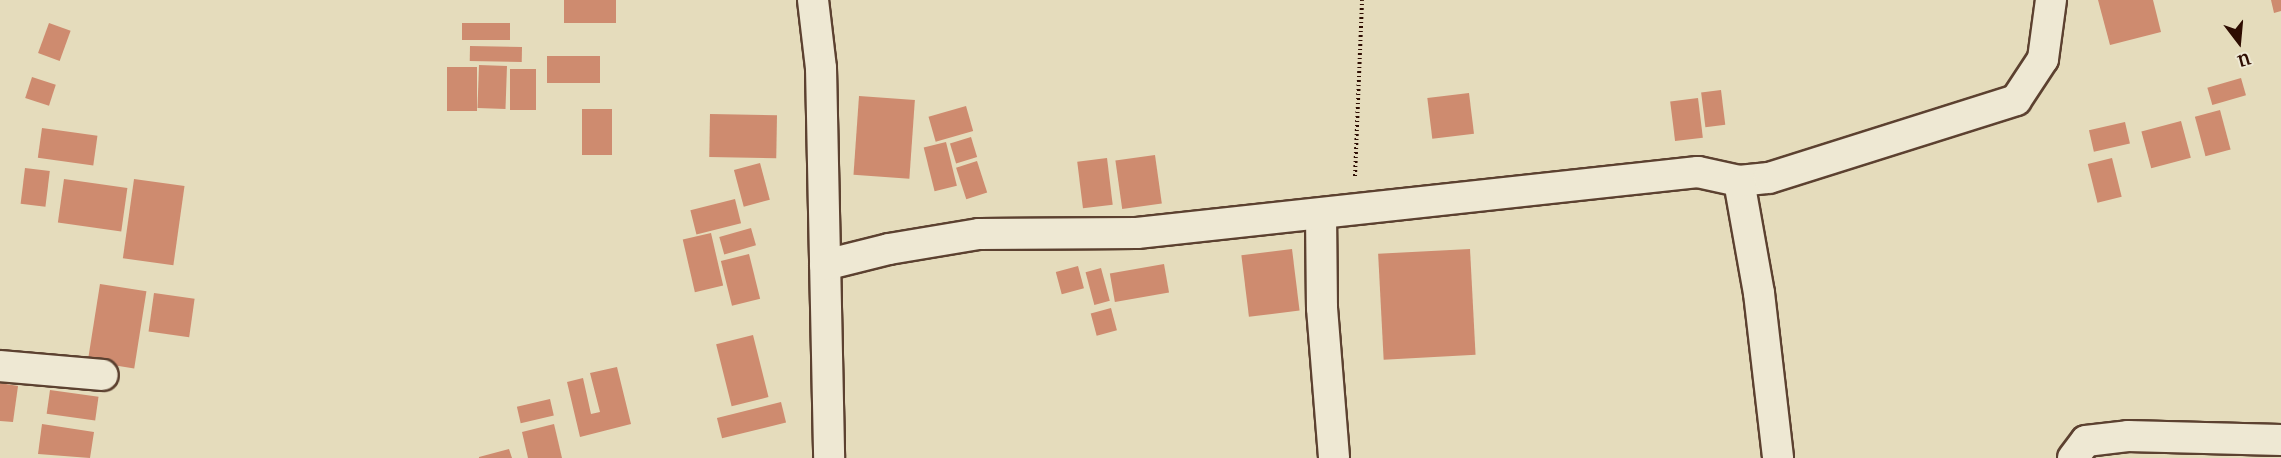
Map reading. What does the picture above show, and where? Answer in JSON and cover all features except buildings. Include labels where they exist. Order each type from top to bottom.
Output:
[{"type":"street","points":[[813,0],[821,68],[829,458]]},
{"type":"street","points":[[825,265],[889,249],[979,234],[1137,233],[1698,172],[1739,181],[1769,178],[2016,100],[2043,59],[2051,0]]},
{"type":"street","points":[[1739,181],[1759,293],[1778,458]]},
{"type":"street","points":[[1321,214],[1322,308],[1334,458]]},
{"type":"street","points":[[0,366],[103,375]]},
{"type":"street","points":[[2073,458],[2086,441],[2128,436],[2281,440]]},
{"type":"path","points":[[1353,210],[1362,0]]}]
